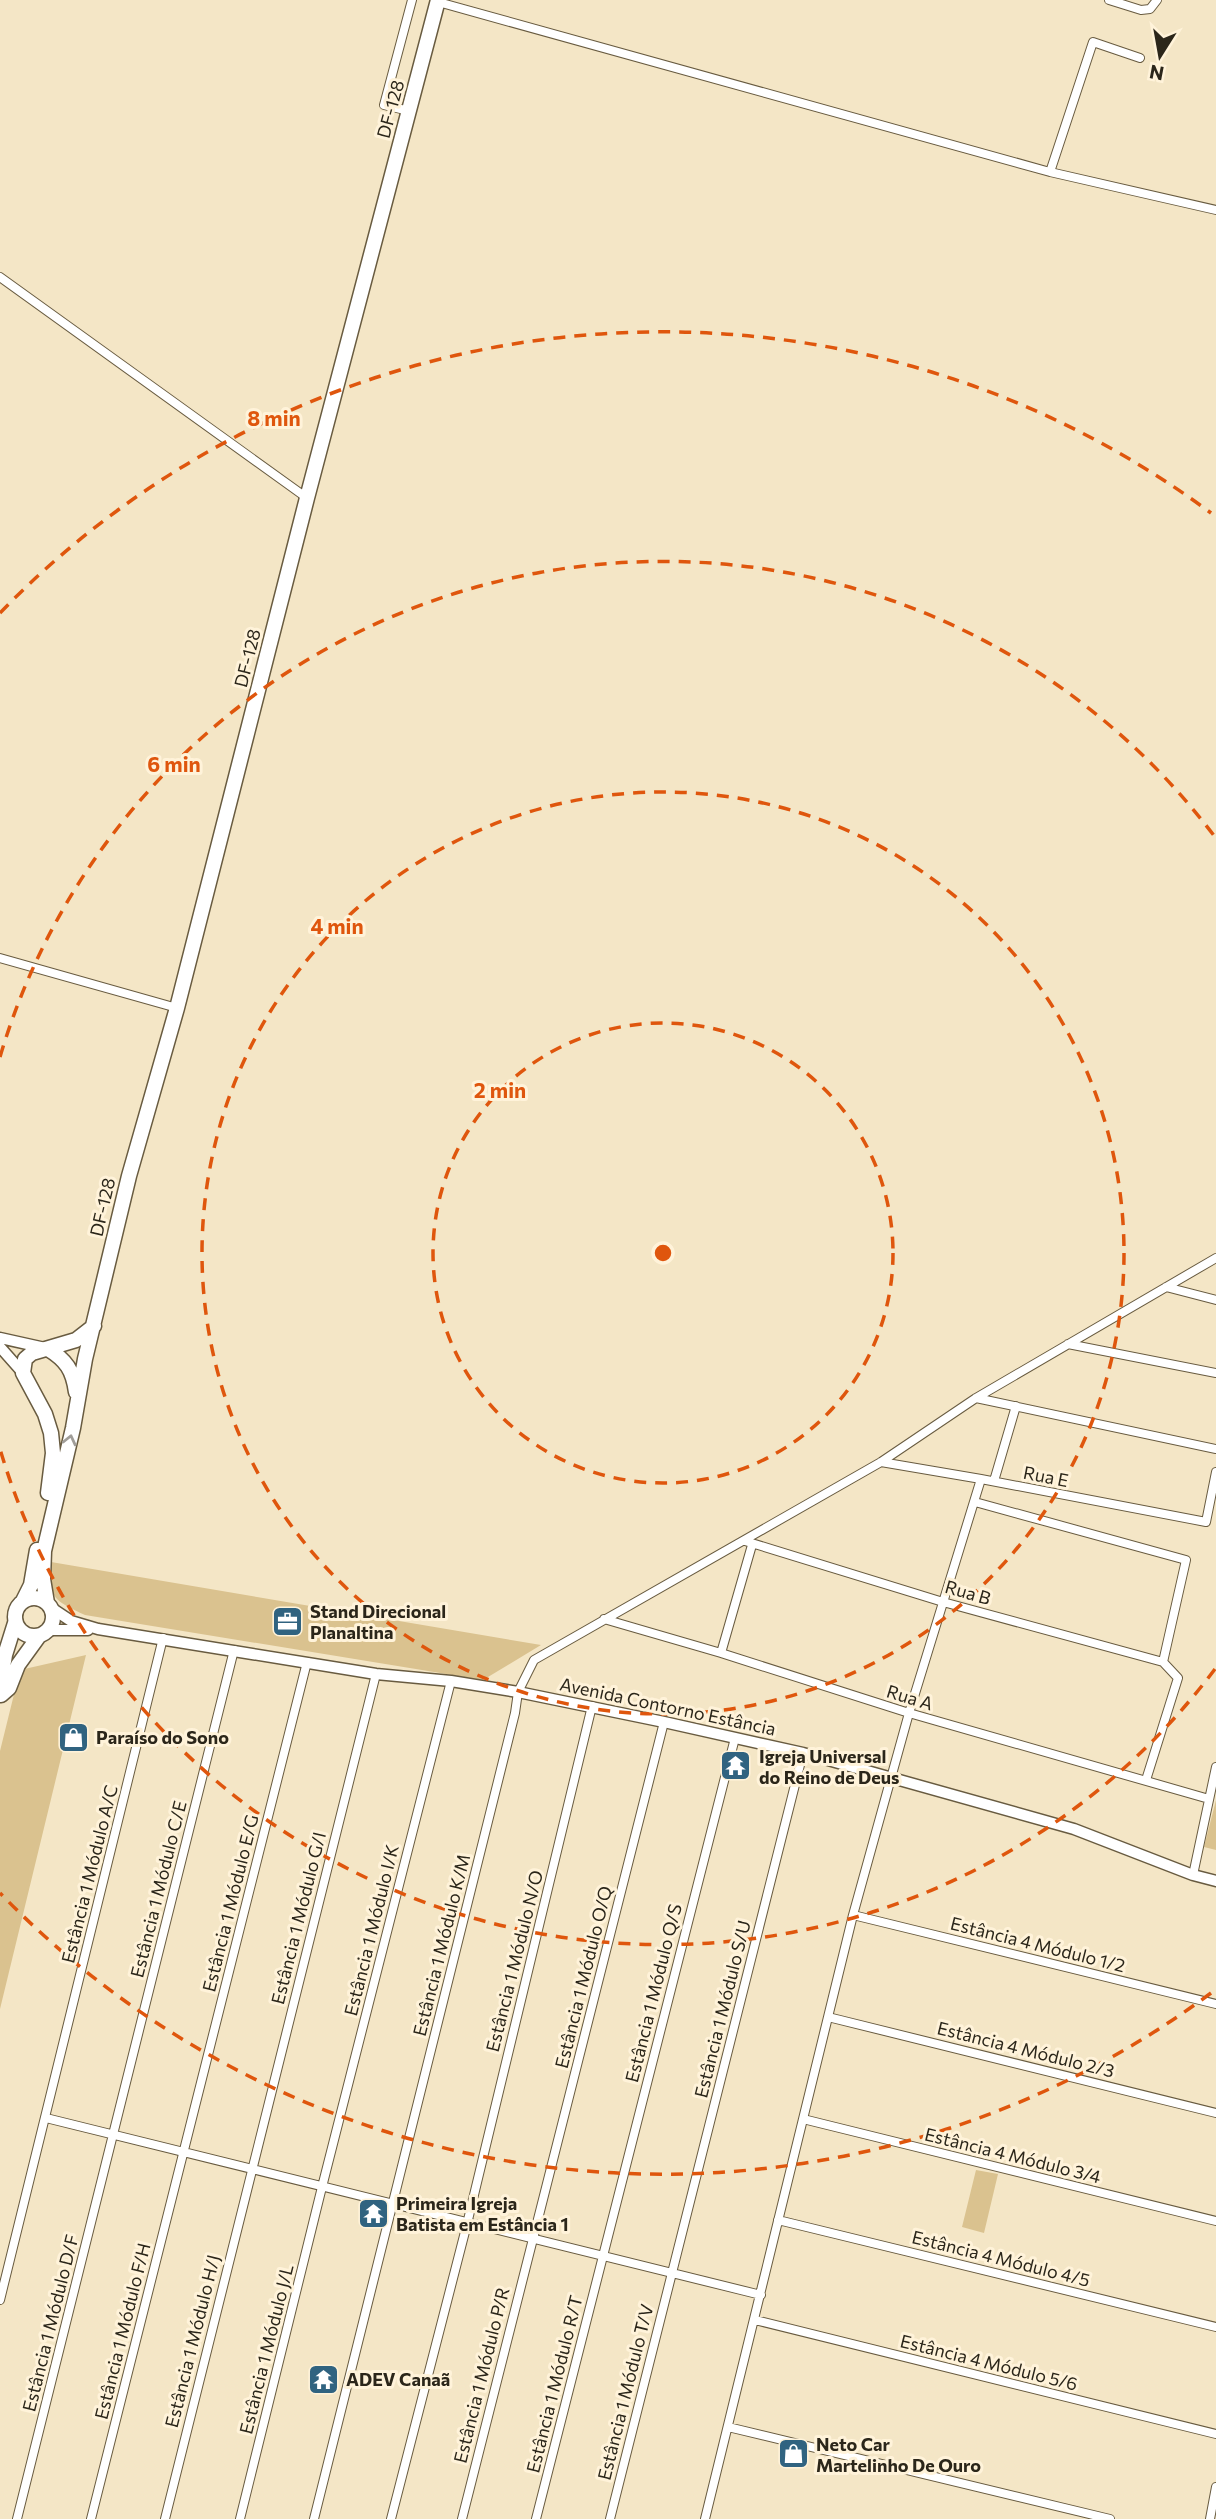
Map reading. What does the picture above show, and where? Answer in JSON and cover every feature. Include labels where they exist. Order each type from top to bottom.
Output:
[{"type":"main road","name":"DF-128","points":[[44,1633],[53,1616],[43,1579],[44,1551],[129,1176],[177,1008],[307,498],[438,1]]},
{"type":"main road","points":[[44,1633],[18,1665],[9,1688],[0,1691],[16,1608],[31,1585],[54,1453],[45,1414],[23,1373],[27,1356],[76,1340],[94,1326]]},
{"type":"main road","points":[[45,1414],[51,1418],[59,1418],[76,1409],[72,1370],[62,1357],[48,1349]]},
{"type":"main road","points":[[23,1601],[33,1598],[48,1605]]},
{"type":"main road","points":[[15,1623],[25,1634],[44,1633]]},
{"type":"street","points":[[409,111],[384,105],[412,0]]},
{"type":"street","points":[[1109,0],[1141,10],[1150,9],[1157,0]]},
{"type":"street","points":[[438,1],[1050,172],[1216,210]]},
{"type":"street","points":[[1050,172],[1093,42],[1140,58]]},
{"type":"street","points":[[0,277],[307,498]]},
{"type":"street","points":[[0,958],[177,1008]]},
{"type":"street","name":"Estância 1 Módulo K/M","points":[[314,2519],[518,1692],[534,1660],[604,1619],[749,1543],[881,1462],[976,1398],[1216,1258]]},
{"type":"street","points":[[1166,1287],[1216,1300]]},
{"type":"street","points":[[0,1338],[48,1349]]},
{"type":"street","points":[[1067,1344],[1216,1373]]},
{"type":"street","points":[[0,1348],[23,1373]]},
{"type":"street","points":[[976,1398],[1216,1449]]},
{"type":"street","points":[[994,1481],[1016,1406]]},
{"type":"street","name":"Rua E","points":[[881,1462],[1206,1522],[1216,1472]]},
{"type":"street","points":[[705,2519],[853,1915],[909,1713],[982,1479]]},
{"type":"street","points":[[975,1502],[1186,1560],[1163,1662],[1178,1678],[1146,1780]]},
{"type":"street","points":[[721,1653],[749,1543]]},
{"type":"street","name":"Rua B","points":[[749,1543],[943,1601],[1163,1662]]},
{"type":"street","name":"Avenida Contorno Estância","points":[[48,1605],[71,1621],[98,1629],[376,1674],[451,1681],[518,1692],[803,1754],[1074,1829],[1193,1875],[1216,1881]]},
{"type":"street","name":"Rua A","points":[[604,1619],[909,1713],[1209,1799]]},
{"type":"street","name":"Avenida Contorno Estância","points":[[44,1633],[98,1629]]},
{"type":"street","name":"Estância 1 Módulo A/C","points":[[0,2300],[163,1638]]},
{"type":"street","name":"Estância 1 Módulo C/E","points":[[112,2135],[234,1650]]},
{"type":"street","name":"Estância 1 Módulo E/G","points":[[184,2152],[307,1662]]},
{"type":"street","name":"Estância 1 Módulo G/I","points":[[251,2170],[376,1674]]},
{"type":"street","name":"Estância 1 Módulo I/K","points":[[322,2187],[451,1681]]},
{"type":"street","name":"Estância 1 Módulo N/O","points":[[391,2519],[467,2224],[592,1706]]},
{"type":"street","name":"Estância 1 Módulo O/Q","points":[[532,2239],[664,1722]]},
{"type":"street","name":"Estância 1 Módulo Q/S","points":[[602,2256],[734,1738]]},
{"type":"street","name":"Estância 1 Módulo S/U","points":[[671,2273],[803,1754]]},
{"type":"street","points":[[1193,1875],[1216,1768]]},
{"type":"street","name":"Estância 4 Módulo 1/2","points":[[853,1915],[1216,2004]]},
{"type":"street","name":"Estância 4 Módulo 2/3","points":[[828,2017],[1216,2113]]},
{"type":"street","points":[[46,2118],[761,2295]]},
{"type":"street","name":"Estância 4 Módulo 3/4","points":[[803,2119],[1216,2221]]},
{"type":"street","name":"Estância 1 Módulo D/F","points":[[17,2519],[112,2135]]},
{"type":"street","name":"Estância 1 Módulo F/H","points":[[91,2519],[184,2152]]},
{"type":"street","name":"Estância 1 Módulo H/J","points":[[165,2519],[251,2170]]},
{"type":"street","name":"Estância 1 Módulo J/L","points":[[240,2519],[322,2187]]},
{"type":"street","name":"Estância 4 Módulo 4/5","points":[[778,2220],[1216,2327]]},
{"type":"street","name":"Estância 1 Módulo P/R","points":[[462,2519],[532,2239]]},
{"type":"street","name":"Estância 1 Módulo R/T","points":[[536,2519],[602,2256]]},
{"type":"street","name":"Estância 1 Módulo T/V","points":[[610,2519],[671,2273]]},
{"type":"street","name":"Estância 4 Módulo 5/6","points":[[755,2320],[1216,2434]]},
{"type":"street","points":[[728,2427],[1110,2519]]},
{"type":"street","points":[[1210,2519],[1216,2487]]},
{"type":"shaded area","points":[[51,1562],[541,1645],[483,1680],[85,1615],[55,1597],[51,1584]]},
{"type":"shaded area","points":[[86,1655],[0,2009],[0,1751],[20,1670]]},
{"type":"shaded area","points":[[1216,1800],[1216,1850],[1204,1847]]},
{"type":"shaded area","points":[[976,2170],[998,2174],[984,2233],[962,2227]]},
{"type":"place","name":"Stand Direcional Planaltina","points":[[287,1621]]},
{"type":"place","name":"Paraíso do Sono","points":[[73,1737]]},
{"type":"place","name":"Igreja Universal do Reino de Deus","points":[[736,1766]]},
{"type":"place","name":"Primeira Igreja Batista em Estância 1","points":[[373,2213]]},
{"type":"place","name":"ADEV Canaã","points":[[323,2379]]},
{"type":"place","name":"Neto Car Martelinho De Ouro","points":[[793,2454]]}]
